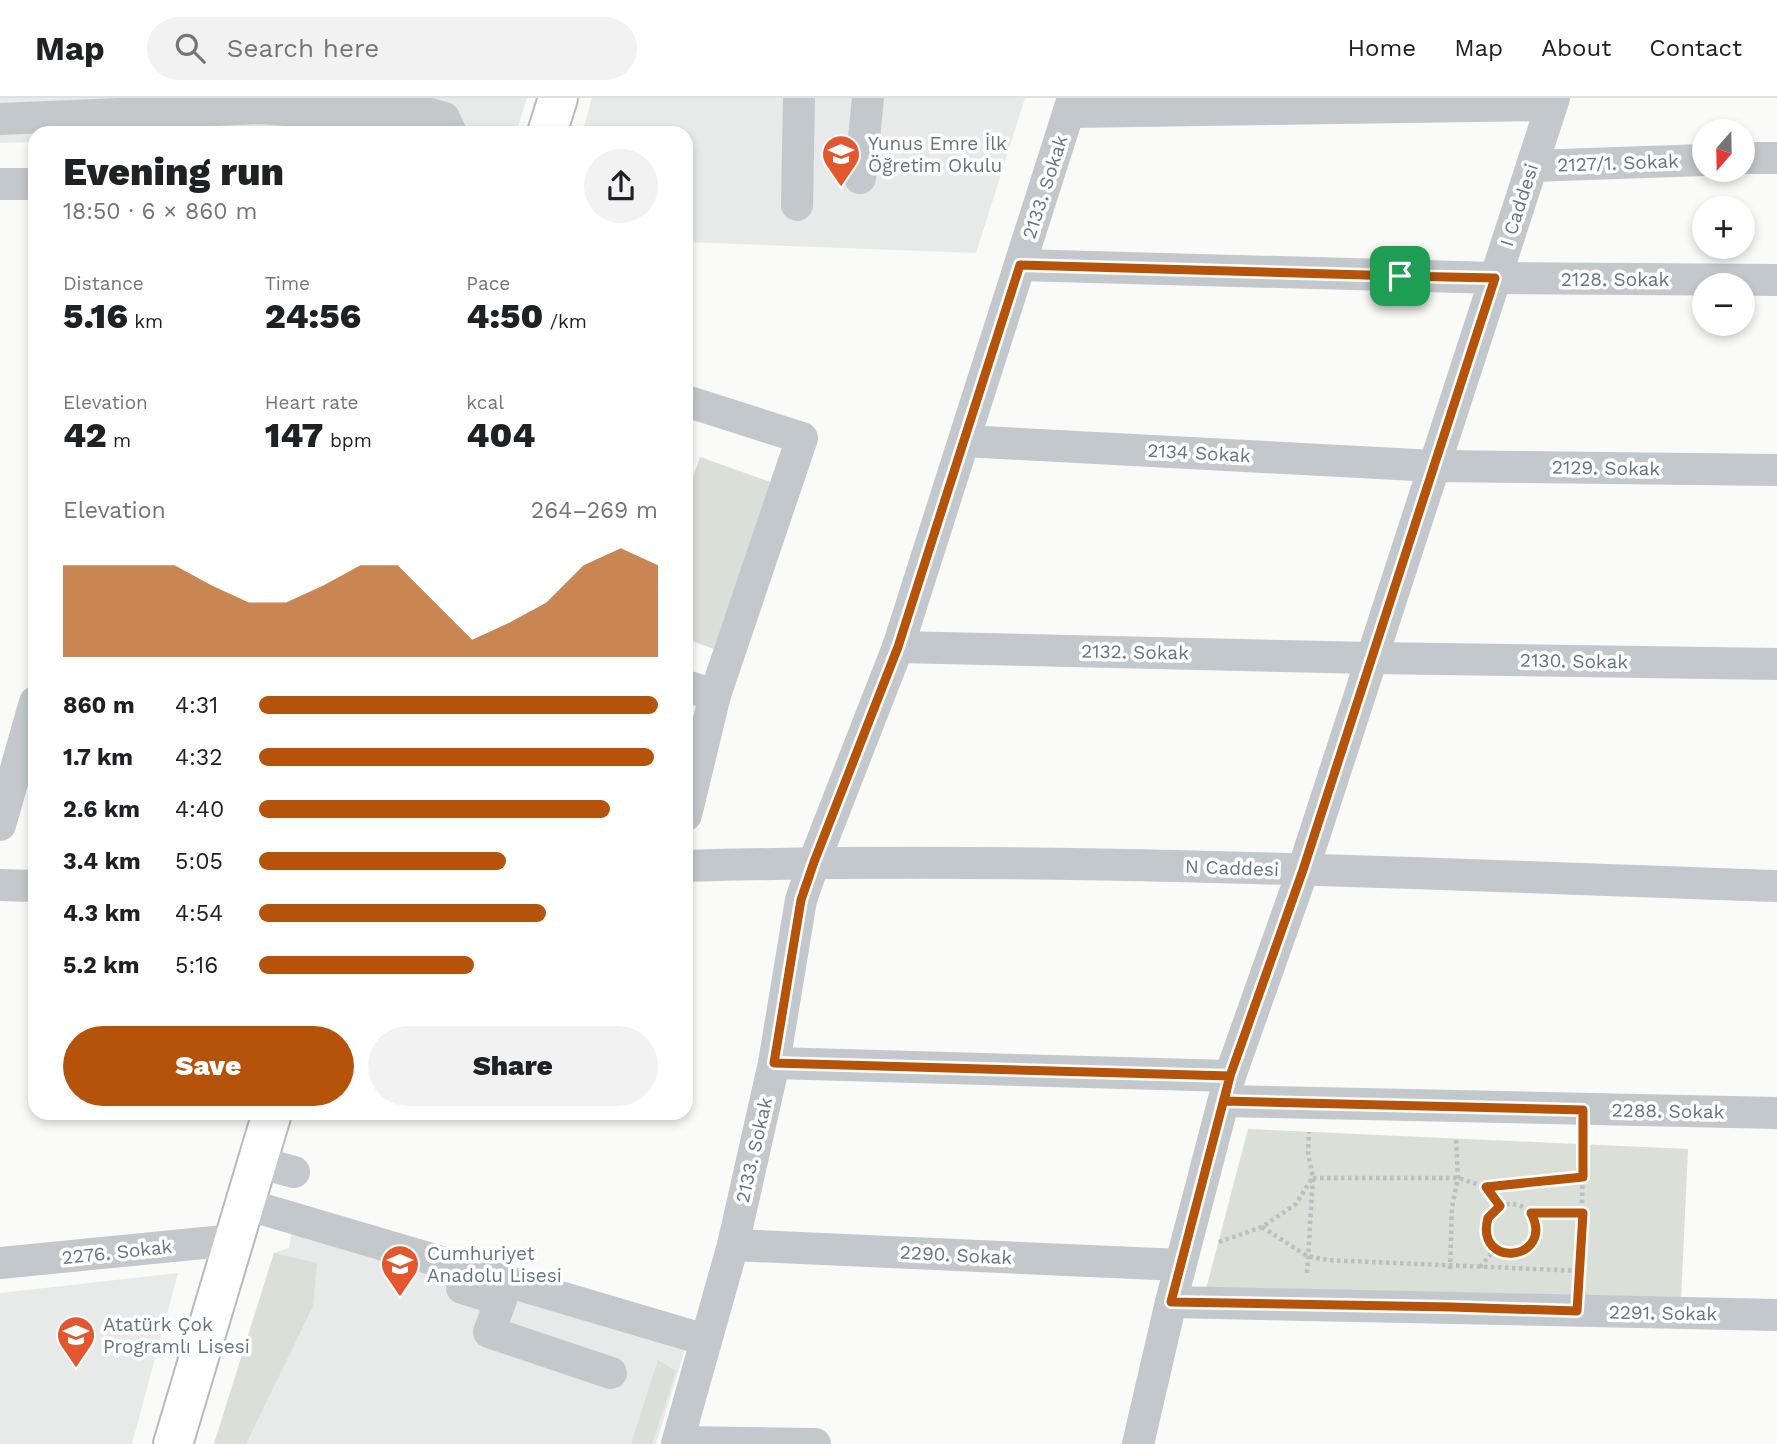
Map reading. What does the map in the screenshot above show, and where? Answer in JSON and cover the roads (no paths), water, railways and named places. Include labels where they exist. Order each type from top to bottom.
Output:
[{"type":"main road","points":[[549,126],[558,98]]},
{"type":"main road","points":[[173,1444],[270,1120]]},
{"type":"street","points":[[797,205],[799,98]]},
{"type":"street","points":[[860,178],[869,98]]},
{"type":"street","points":[[1071,105],[1553,101]]},
{"type":"street","name":"I Caddesi","points":[[1138,1444],[1180,1265],[1227,1088],[1303,870],[1553,101]]},
{"type":"street","name":"2133. Sokak","points":[[677,1443],[733,1245],[774,1063],[801,900],[898,647],[1071,105]]},
{"type":"street","points":[[0,119],[262,108],[323,113],[416,110],[444,118],[448,126]]},
{"type":"street","points":[[1755,158],[1777,158]]},
{"type":"street","name":"2127/1. Sokak","points":[[1532,166],[1692,160]]},
{"type":"street","points":[[0,184],[28,184]]},
{"type":"street","name":"2128. Sokak","points":[[1020,265],[1495,278],[1777,280]]},
{"type":"street","points":[[693,403],[802,438],[701,690],[693,757]]},
{"type":"street","name":"2134 Sokak","points":[[964,441],[1434,466]]},
{"type":"street","name":"2129. Sokak","points":[[1434,466],[1777,470]]},
{"type":"street","name":"2132. Sokak","points":[[898,647],[1372,658]]},
{"type":"street","name":"2130. Sokak","points":[[1372,658],[1777,664]]},
{"type":"street","points":[[0,825],[28,727]]},
{"type":"street","name":"N Caddesi","points":[[693,866],[814,862],[1152,866],[1777,886]]},
{"type":"street","points":[[0,885],[28,886]]},
{"type":"street","name":"2288. Sokak","points":[[774,1063],[1227,1088],[1309,1103],[1777,1114]]},
{"type":"street","points":[[257,1162],[294,1172]]},
{"type":"street","points":[[239,1223],[706,1340]]},
{"type":"street","points":[[239,1223],[501,1300],[489,1332],[611,1373]]},
{"type":"street","name":"2276. Sokak","points":[[0,1263],[239,1223]]},
{"type":"street","name":"2290. Sokak","points":[[733,1245],[1180,1265]]},
{"type":"street","name":"2291. Sokak","points":[[1171,1302],[1777,1315]]},
{"type":"street","points":[[677,1443],[815,1444]]},
{"type":"place","name":"Yunus Emre İlk Öğretim Okulu","points":[[841,188]]},
{"type":"place","name":"Cumhuriyet Anadolu Lisesi","points":[[400,1298]]},
{"type":"place","name":"Atatürk Çok Programlı Lisesi","points":[[76,1369]]}]
